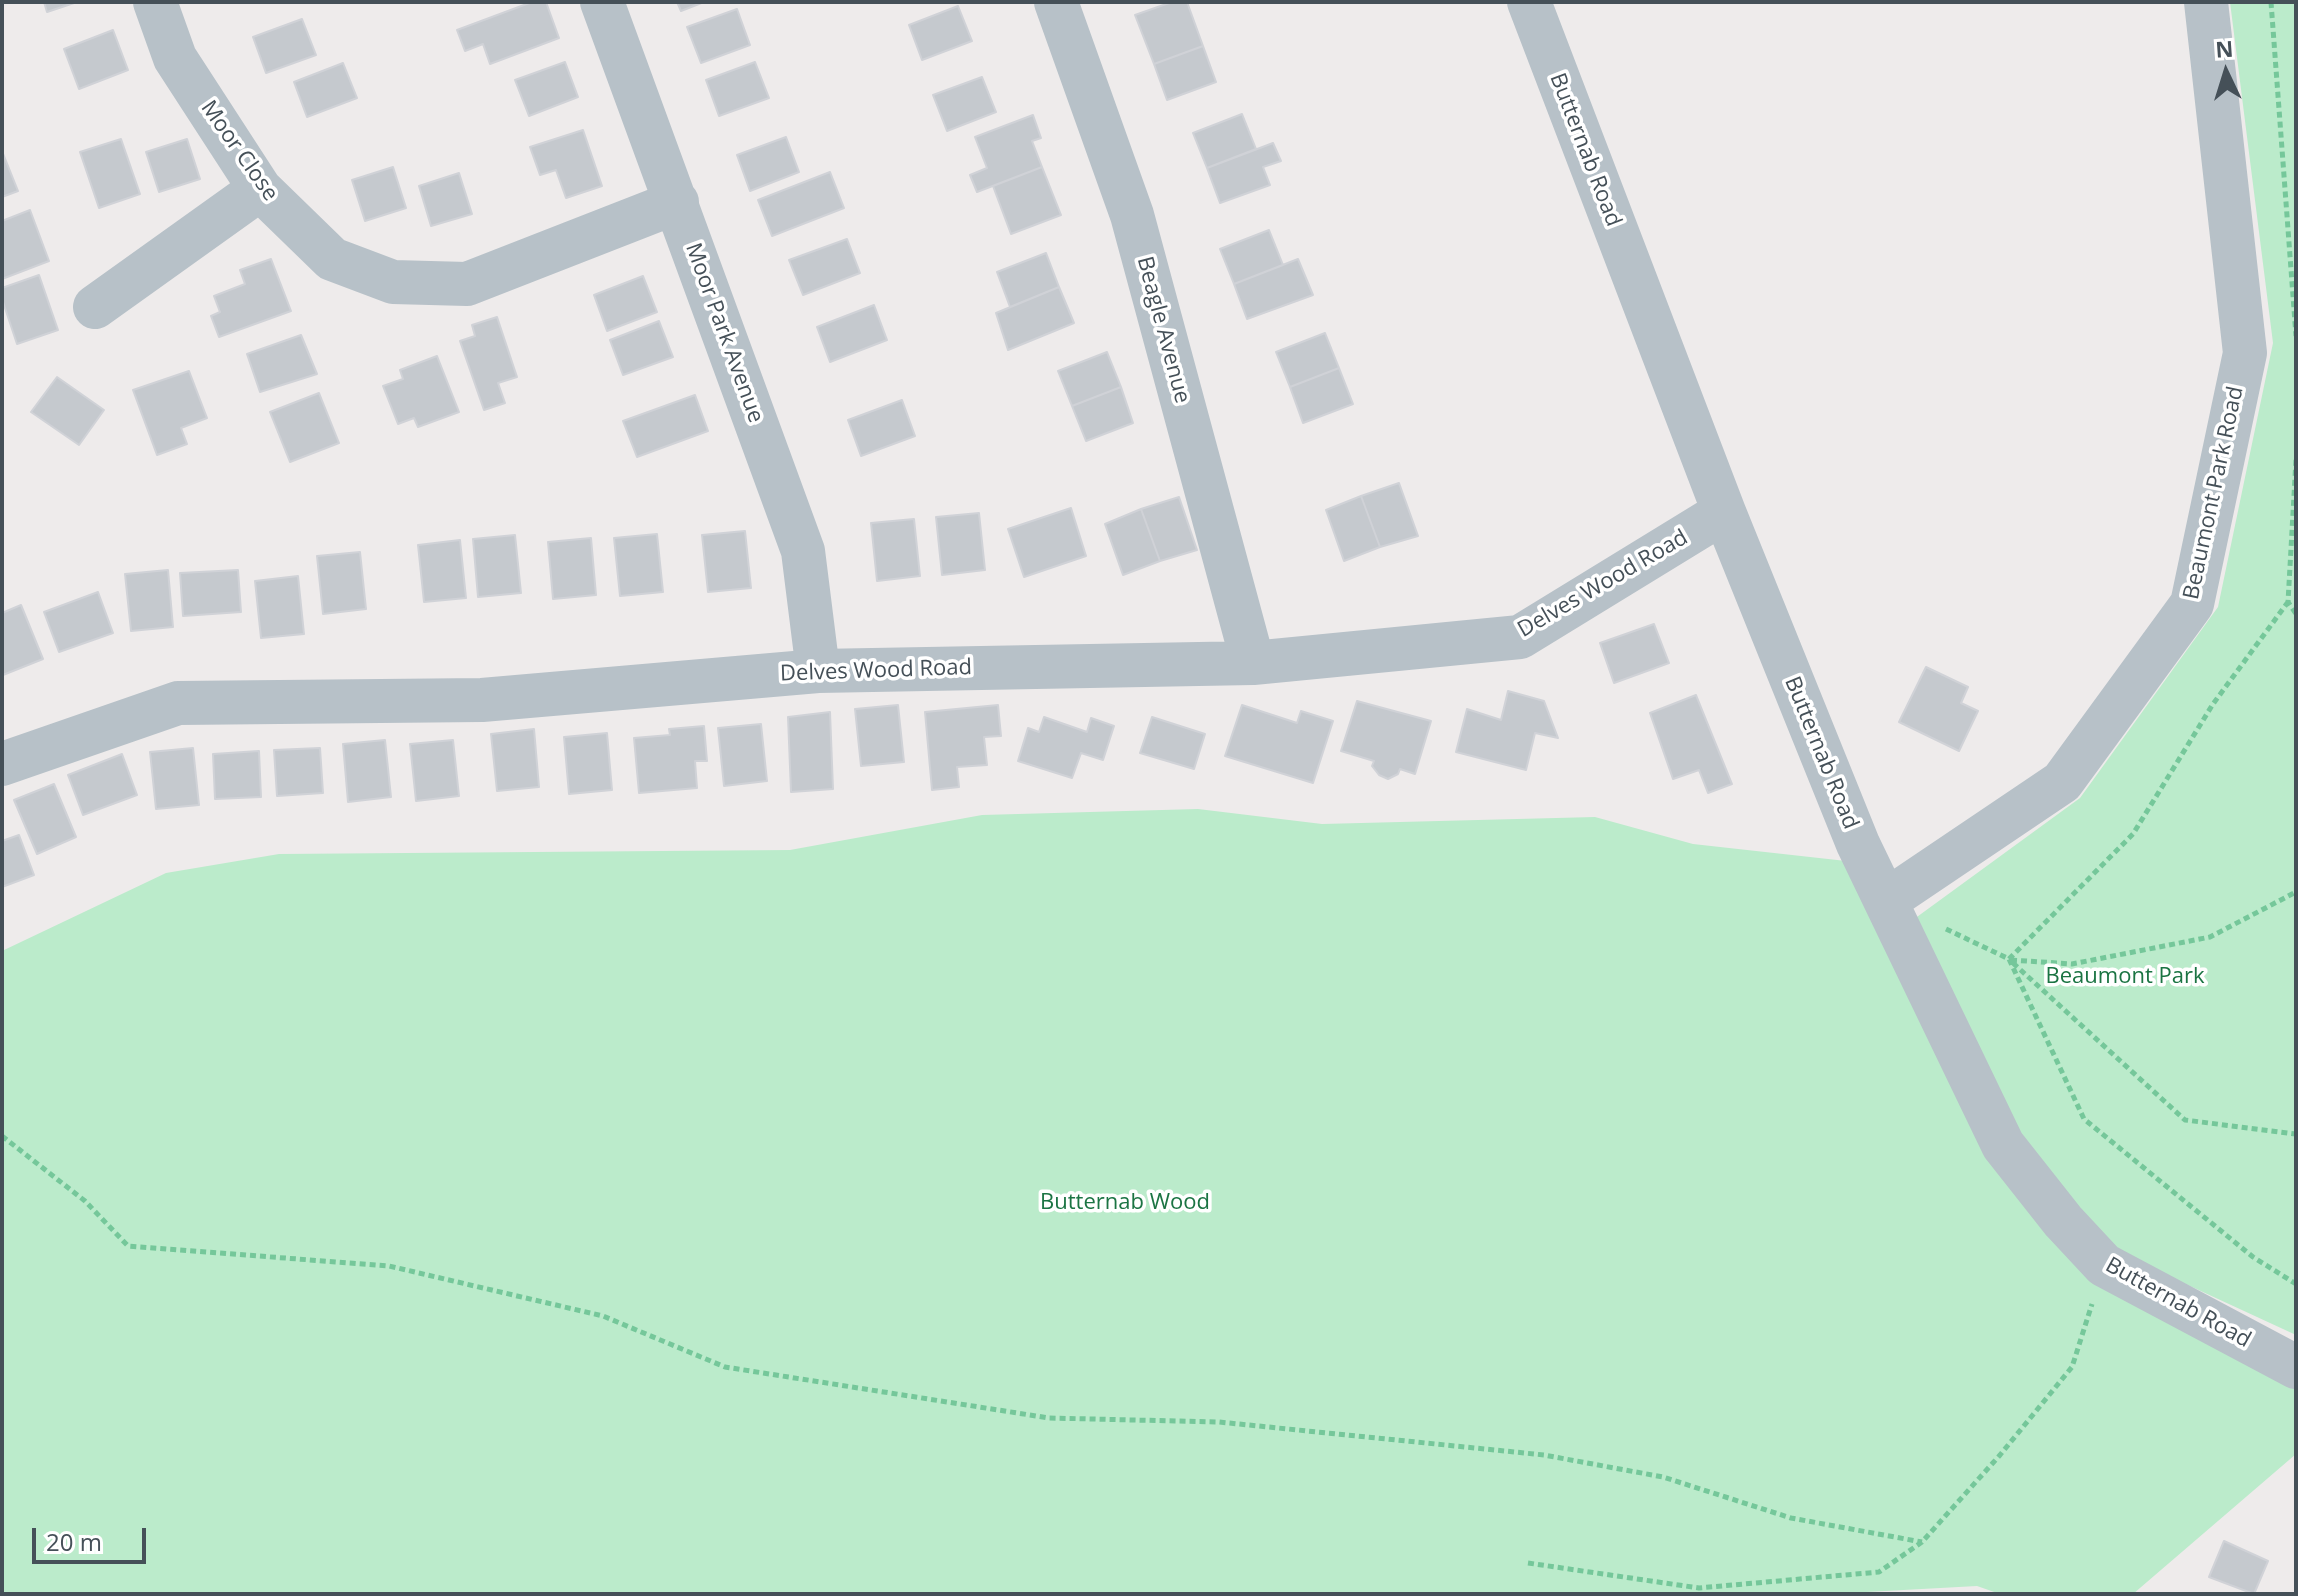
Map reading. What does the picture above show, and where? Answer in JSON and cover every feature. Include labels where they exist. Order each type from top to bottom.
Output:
[{"type":"street","name":"Moor Close","points":[[155,2],[175,58],[260,189],[332,259],[393,282],[467,284],[677,202]]},
{"type":"street","name":"Moor Park Avenue","points":[[602,2],[803,551],[818,671]]},
{"type":"street","name":"Beagle Avenue","points":[[1056,2],[1132,215],[1253,663]]},
{"type":"street","name":"Butternab Road","points":[[1529,2],[1724,512],[1858,844],[1887,900],[1945,1031],[2003,1145],[2063,1221],[2104,1265],[2296,1367]]},
{"type":"street","name":"Beaumont Park Road","points":[[1887,900],[2062,782],[2192,604],[2245,353],[2206,2]]},
{"type":"street","points":[[95,307],[260,189]]},
{"type":"street","name":"Delves Wood Road","points":[[2,764],[178,703],[482,700],[818,671],[1253,663],[1520,637],[1724,512]]},
{"type":"path","points":[[2271,2],[2296,336]]},
{"type":"path","points":[[2009,959],[2133,834],[2213,704],[2288,602],[2296,460]]},
{"type":"path","points":[[2288,602],[2296,614]]},
{"type":"path","points":[[2009,959],[2072,964],[2210,937],[2296,892]]},
{"type":"path","points":[[1887,900],[2009,959],[2185,1120],[2296,1134]]},
{"type":"path","points":[[2009,959],[2084,1119],[2253,1257],[2296,1284]]},
{"type":"path","points":[[2,1136],[85,1201],[128,1246],[389,1266],[603,1316],[725,1367],[1049,1418],[1219,1422],[1544,1455],[1663,1477],[1791,1518],[1922,1542]]},
{"type":"path","points":[[1528,1563],[1699,1588],[1879,1572],[1922,1542],[2000,1455],[2072,1367],[2104,1265]]},
{"type":"green space","name":"Beaumont Park","points":[[2230,2],[2296,2],[2296,1335],[2099,1244],[2011,1131],[1910,922],[2080,798],[2218,607],[2273,343]]},
{"type":"green space","name":"Butternab Wood","points":[[1198,809],[1322,824],[1595,817],[1693,844],[1846,861],[1984,1150],[2296,1381],[2296,1454],[2133,1594],[2000,1594],[1977,1586],[1830,1594],[2,1594],[2,951],[166,873],[279,854],[790,850],[982,815]]},
{"type":"building","points":[[44,2],[77,2],[47,12]]},
{"type":"building","points":[[532,2],[546,2],[559,38],[490,64],[483,44],[465,51],[457,30]]},
{"type":"building","points":[[677,2],[704,2],[681,11]]},
{"type":"building","points":[[1172,2],[1187,2],[1203,46],[1154,64],[1135,15]]},
{"type":"building","points":[[958,6],[972,41],[922,60],[909,25]]},
{"type":"building","points":[[737,9],[750,45],[701,63],[687,27]]},
{"type":"building","points":[[302,19],[316,55],[266,73],[253,37]]},
{"type":"building","points":[[113,30],[128,70],[79,89],[64,49]]},
{"type":"building","points":[[1203,46],[1216,82],[1167,100],[1154,64]]},
{"type":"building","points":[[565,62],[578,97],[529,116],[515,80]]},
{"type":"building","points":[[755,62],[769,98],[719,116],[706,80]]},
{"type":"building","points":[[343,63],[357,98],[307,117],[294,82]]},
{"type":"building","points":[[982,77],[996,112],[947,131],[933,95]]},
{"type":"building","points":[[1242,114],[1256,149],[1207,168],[1193,133]]},
{"type":"building","points":[[1033,115],[1041,138],[1032,141],[1042,167],[977,192],[970,175],[987,168],[975,137]]},
{"type":"building","points":[[583,130],[602,186],[566,198],[556,170],[540,175],[530,147]]},
{"type":"building","points":[[786,137],[799,172],[750,191],[737,155]]},
{"type":"building","points":[[121,139],[140,194],[99,208],[80,152]]},
{"type":"building","points":[[187,139],[200,179],[159,192],[146,152]]},
{"type":"building","points":[[1273,143],[1281,161],[1263,167],[1270,185],[1220,203],[1207,168]]},
{"type":"building","points":[[2,151],[18,191],[2,197]]},
{"type":"building","points":[[393,167],[406,208],[365,221],[352,180]]},
{"type":"building","points":[[1042,167],[1061,215],[1011,234],[993,186]]},
{"type":"building","points":[[830,172],[844,208],[772,236],[758,200]]},
{"type":"building","points":[[459,173],[472,214],[431,226],[419,186]]},
{"type":"building","points":[[30,210],[49,261],[2,279],[2,221]]},
{"type":"building","points":[[1269,230],[1283,265],[1234,284],[1220,249]]},
{"type":"building","points":[[847,239],[860,273],[803,295],[789,260]]},
{"type":"building","points":[[1046,253],[1059,287],[1010,307],[997,272]]},
{"type":"building","points":[[271,259],[291,311],[219,337],[211,316],[220,312],[214,296],[245,284],[240,270]]},
{"type":"building","points":[[1298,259],[1313,295],[1247,319],[1234,284]]},
{"type":"building","points":[[39,275],[58,330],[17,344],[2,299],[2,288]]},
{"type":"building","points":[[643,276],[657,312],[607,331],[594,295]]},
{"type":"building","points":[[1059,287],[1074,323],[1008,350],[996,313]]},
{"type":"building","points":[[874,305],[887,340],[830,362],[817,327]]},
{"type":"building","points":[[497,317],[517,377],[498,383],[505,403],[484,410],[460,341],[475,336],[472,325]]},
{"type":"building","points":[[659,321],[673,357],[623,375],[610,340]]},
{"type":"building","points":[[1325,333],[1339,368],[1290,387],[1276,352]]},
{"type":"building","points":[[301,335],[317,374],[260,392],[247,354]]},
{"type":"building","points":[[1107,352],[1121,387],[1072,406],[1058,371]]},
{"type":"building","points":[[437,356],[459,412],[418,427],[414,418],[398,424],[383,386],[403,379],[400,370]]},
{"type":"building","points":[[1339,368],[1353,404],[1303,423],[1290,387]]},
{"type":"building","points":[[189,371],[207,418],[181,428],[187,444],[157,455],[133,390]]},
{"type":"building","points":[[57,377],[104,410],[79,445],[31,412]]},
{"type":"building","points":[[1121,387],[1133,423],[1086,441],[1072,406]]},
{"type":"building","points":[[319,393],[339,443],[290,462],[270,412]]},
{"type":"building","points":[[695,395],[708,431],[637,457],[623,421]]},
{"type":"building","points":[[902,400],[915,436],[861,456],[848,420]]},
{"type":"building","points":[[1399,483],[1418,536],[1380,547],[1361,496]]},
{"type":"building","points":[[1361,496],[1380,547],[1344,561],[1326,510]]},
{"type":"building","points":[[1179,497],[1197,550],[1160,561],[1141,509]]},
{"type":"building","points":[[1071,508],[1086,556],[1024,577],[1008,529]]},
{"type":"building","points":[[1141,509],[1160,561],[1123,575],[1105,524]]},
{"type":"building","points":[[979,513],[985,570],[942,575],[936,517]]},
{"type":"building","points":[[914,519],[920,576],[877,581],[871,523]]},
{"type":"building","points":[[745,531],[751,588],[708,592],[702,535]]},
{"type":"building","points":[[657,534],[663,592],[620,596],[614,538]]},
{"type":"building","points":[[515,535],[521,593],[478,597],[473,539]]},
{"type":"building","points":[[591,538],[596,595],[553,599],[548,542]]},
{"type":"building","points":[[460,540],[466,598],[424,602],[418,545]]},
{"type":"building","points":[[360,552],[366,609],[323,614],[317,556]]},
{"type":"building","points":[[168,570],[173,627],[131,631],[125,574]]},
{"type":"building","points":[[238,570],[241,612],[183,616],[180,573]]},
{"type":"building","points":[[298,576],[304,634],[261,638],[255,581]]},
{"type":"building","points":[[98,592],[113,633],[59,652],[44,612]]},
{"type":"building","points":[[21,605],[43,659],[3,675],[2,613]]},
{"type":"building","points":[[1654,624],[1669,663],[1614,683],[1600,643]]},
{"type":"building","points":[[1926,667],[1968,687],[1961,703],[1978,711],[1959,751],[1899,722]]},
{"type":"building","points":[[1508,691],[1544,701],[1558,738],[1535,733],[1526,770],[1456,752],[1467,709],[1501,720]]},
{"type":"building","points":[[1696,695],[1732,784],[1708,793],[1699,770],[1673,779],[1650,713]]},
{"type":"building","points":[[1357,701],[1431,721],[1415,774],[1400,769],[1398,774],[1388,779],[1379,775],[1372,766],[1374,761],[1341,751]]},
{"type":"building","points":[[898,705],[904,762],[861,766],[855,709]]},
{"type":"building","points":[[998,705],[1001,736],[984,737],[987,765],[957,767],[959,787],[932,790],[925,712]]},
{"type":"building","points":[[1242,705],[1297,723],[1301,711],[1333,721],[1313,783],[1225,756]]},
{"type":"building","points":[[830,712],[833,789],[791,792],[788,717]]},
{"type":"building","points":[[1044,717],[1087,732],[1091,718],[1114,726],[1103,760],[1081,753],[1072,778],[1018,761],[1028,728],[1039,732]]},
{"type":"building","points":[[1152,717],[1205,734],[1194,769],[1140,753]]},
{"type":"building","points":[[761,724],[767,781],[724,786],[718,728]]},
{"type":"building","points":[[704,726],[707,761],[695,761],[697,788],[639,793],[634,738],[670,735],[669,729]]},
{"type":"building","points":[[534,729],[539,787],[497,791],[491,734]]},
{"type":"building","points":[[607,733],[612,790],[569,794],[564,737]]},
{"type":"building","points":[[385,740],[391,797],[348,802],[343,744]]},
{"type":"building","points":[[453,740],[459,796],[416,801],[410,744]]},
{"type":"building","points":[[193,748],[199,805],[156,809],[150,752]]},
{"type":"building","points":[[320,748],[323,793],[277,796],[274,750]]},
{"type":"building","points":[[259,751],[261,797],[215,799],[213,754]]},
{"type":"building","points":[[122,754],[137,795],[83,815],[68,775]]},
{"type":"building","points":[[54,784],[76,837],[37,854],[14,800]]},
{"type":"building","points":[[19,835],[34,875],[2,887],[2,841]]},
{"type":"building","points":[[2224,1541],[2268,1561],[2254,1594],[2209,1577]]}]
